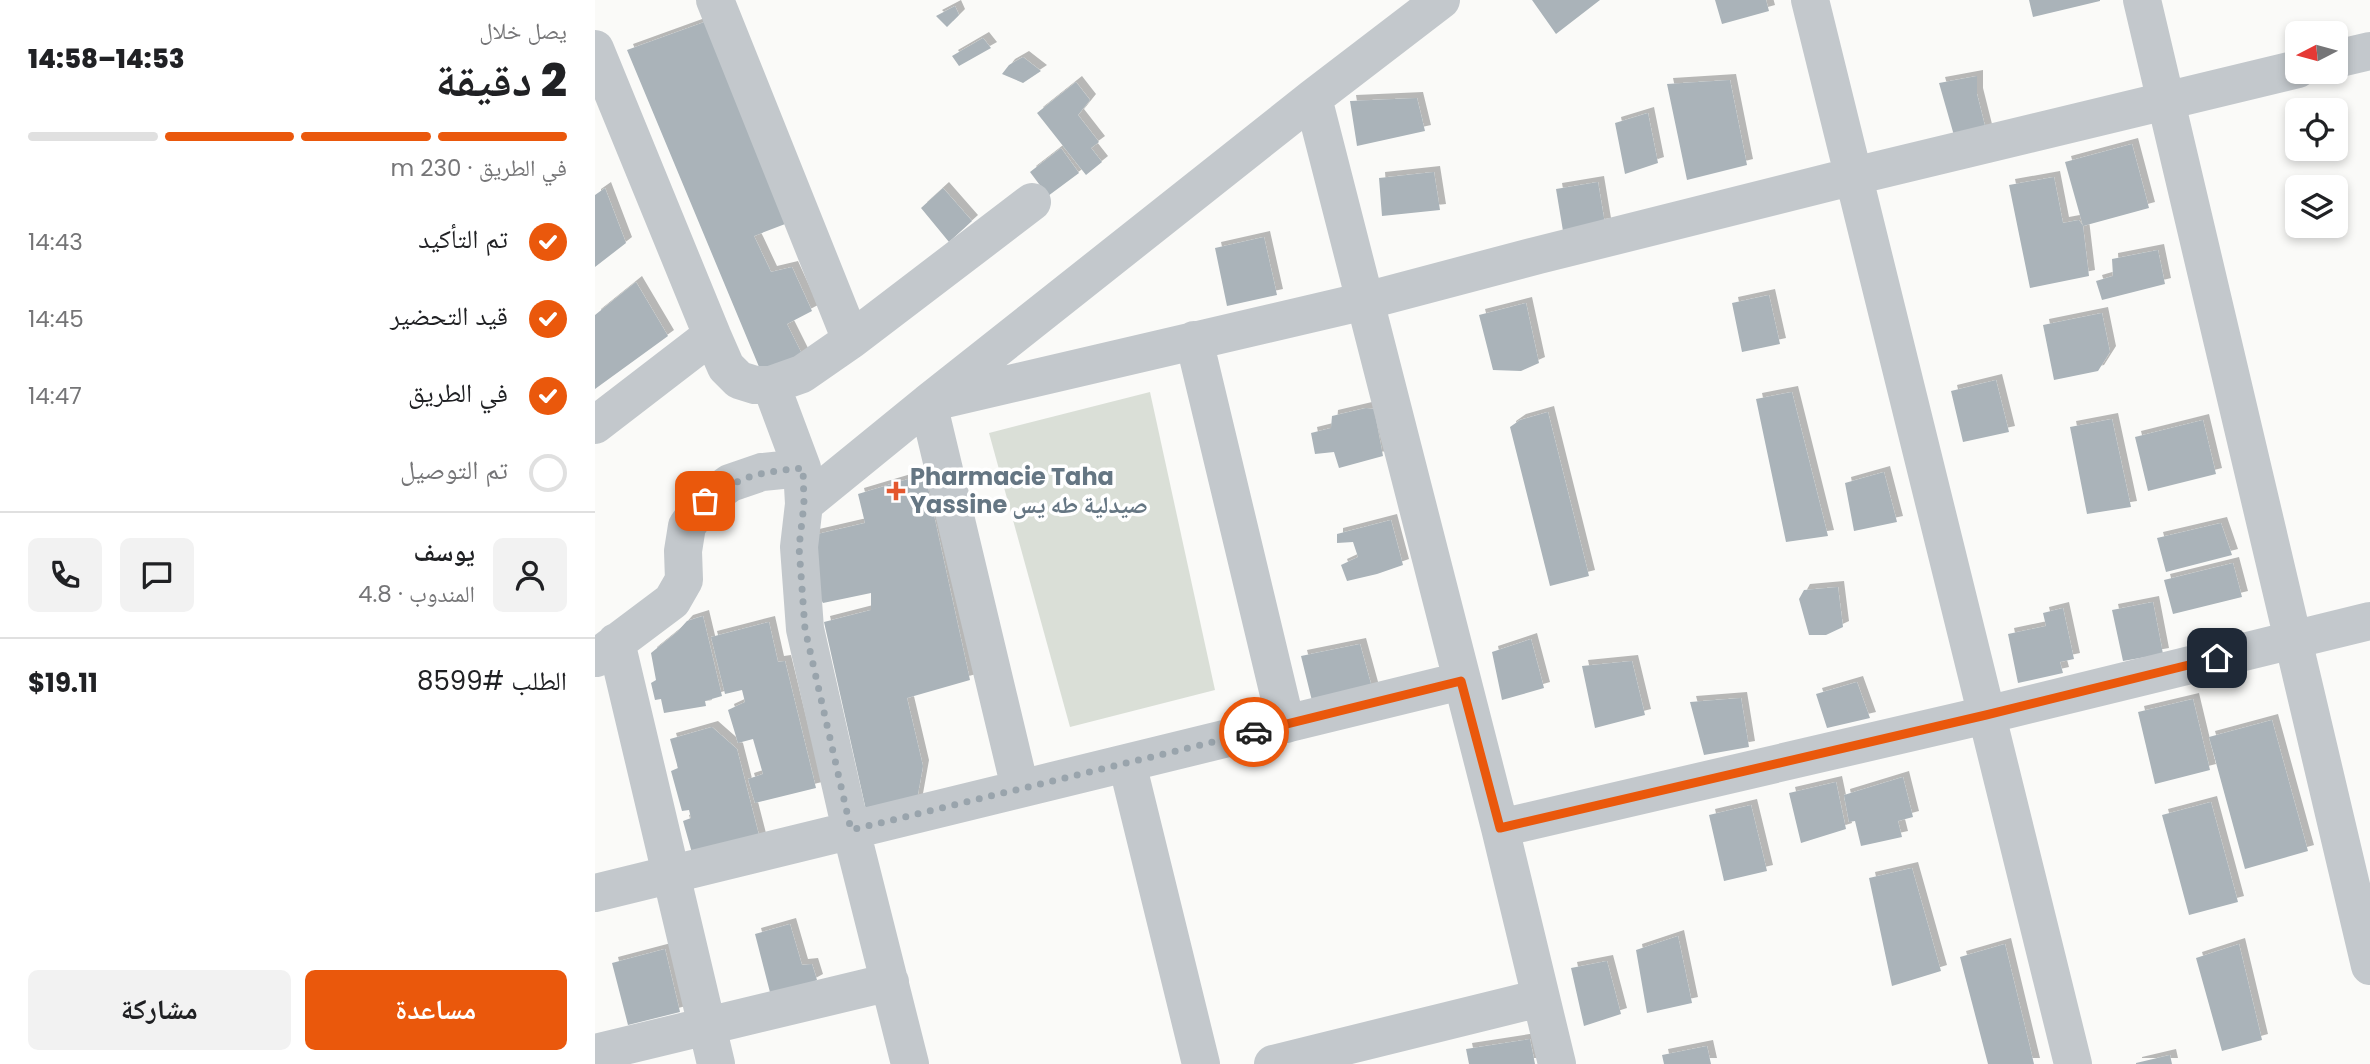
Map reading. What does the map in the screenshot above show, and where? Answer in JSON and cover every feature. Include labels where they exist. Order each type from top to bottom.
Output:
[{"type":"street","points":[[715,0],[851,340]]},
{"type":"street","points":[[803,486],[928,403],[1441,0]]},
{"type":"street","points":[[1809,0],[2073,1064]]},
{"type":"street","points":[[2142,0],[2370,966]]},
{"type":"street","points":[[595,49],[726,367],[740,380],[755,385],[771,385],[801,374],[851,340],[1032,202]]},
{"type":"street","points":[[2349,57],[2370,51]]},
{"type":"street","points":[[928,403],[1365,301],[1854,176],[2285,72]]},
{"type":"street","points":[[1313,98],[1500,828],[1557,1064]]},
{"type":"street","points":[[595,425],[712,335]]},
{"type":"street","points":[[1194,340],[1286,724]]},
{"type":"street","points":[[771,385],[803,486],[799,547],[805,629],[851,830],[910,1064]]},
{"type":"street","points":[[928,403],[1020,788]]},
{"type":"street","points":[[716,1064],[671,875],[606,650],[673,601],[684,580],[683,551],[687,526],[705,501],[730,483],[762,472],[803,486]]},
{"type":"street","points":[[1500,828],[1986,715],[2370,621]]},
{"type":"street","points":[[595,893],[1461,681]]},
{"type":"street","points":[[1126,763],[1201,1064]]},
{"type":"street","points":[[595,1053],[890,982]]},
{"type":"street","points":[[1273,1064],[1364,1054],[1541,998]]},
{"type":"shaded area","points":[[1150,392],[1215,690],[1070,727],[989,433]]},
{"type":"building","points":[[1532,0],[1600,0],[1556,34]]},
{"type":"building","points":[[1715,0],[1766,0],[1769,11],[1722,24]]},
{"type":"building","points":[[2029,0],[2100,0],[2100,1],[2033,17]]},
{"type":"building","points":[[955,6],[959,15],[947,27],[936,16]]},
{"type":"building","points":[[710,20],[793,221],[754,236],[771,272],[792,267],[812,311],[787,324],[803,356],[762,374],[627,50]]},
{"type":"building","points":[[983,38],[991,48],[959,66],[952,56]]},
{"type":"building","points":[[1023,57],[1041,71],[1023,83],[1002,74],[1009,65]]},
{"type":"building","points":[[1977,76],[1977,94],[1986,130],[1955,139],[1939,83]]},
{"type":"building","points":[[1730,80],[1747,165],[1687,180],[1667,84]]},
{"type":"building","points":[[1076,82],[1090,100],[1078,115],[1099,142],[1091,148],[1102,162],[1086,175],[1037,113]]},
{"type":"building","points":[[1417,98],[1425,131],[1357,146],[1350,101]]},
{"type":"building","points":[[1648,113],[1658,163],[1625,174],[1615,123]]},
{"type":"building","points":[[2132,144],[2149,208],[2083,226],[2065,162]]},
{"type":"building","points":[[1061,148],[1079,173],[1048,196],[1030,172]]},
{"type":"building","points":[[1434,172],[1440,210],[1382,216],[1379,178]]},
{"type":"building","points":[[2054,177],[2063,223],[2079,220],[2083,226],[2089,276],[2030,288],[2009,185]]},
{"type":"building","points":[[1598,182],[1605,224],[1563,231],[1556,189]]},
{"type":"building","points":[[605,188],[626,243],[595,267],[595,195]]},
{"type":"building","points":[[943,188],[972,221],[949,242],[921,208]]},
{"type":"building","points":[[1264,237],[1277,295],[1227,306],[1215,248]]},
{"type":"building","points":[[2158,250],[2165,284],[2102,300],[2096,281],[2113,276],[2112,259]]},
{"type":"building","points":[[636,282],[668,336],[595,389],[595,315]]},
{"type":"building","points":[[1769,295],[1780,344],[1742,352],[1732,303]]},
{"type":"building","points":[[1526,303],[1539,363],[1521,371],[1493,370],[1479,315]]},
{"type":"building","points":[[2102,313],[2110,352],[2098,371],[2054,380],[2043,325]]},
{"type":"building","points":[[1996,380],[2009,432],[1963,442],[1951,391]]},
{"type":"building","points":[[1792,392],[1828,536],[1786,542],[1756,399]]},
{"type":"building","points":[[1366,408],[1374,409],[1383,456],[1339,468],[1334,452],[1315,454],[1311,433],[1331,428],[1332,416]]},
{"type":"building","points":[[1548,412],[1589,576],[1550,586],[1510,427],[1520,420]]},
{"type":"building","points":[[2112,419],[2131,507],[2087,514],[2070,427]]},
{"type":"building","points":[[2203,420],[2216,474],[2148,491],[2135,437]]},
{"type":"building","points":[[1884,472],[1897,522],[1854,531],[1845,483]]},
{"type":"building","points":[[925,474],[970,680],[907,698],[923,766],[916,805],[868,819],[824,622],[871,610],[871,593],[823,603],[813,586],[809,536],[865,523],[858,494]]},
{"type":"building","points":[[1391,520],[1403,565],[1347,581],[1341,565],[1358,557],[1353,542],[1337,543],[1337,534]]},
{"type":"building","points":[[2221,523],[2232,555],[2166,572],[2157,538]]},
{"type":"building","points":[[2233,563],[2242,597],[2173,614],[2164,580]]},
{"type":"building","points":[[1838,587],[1843,627],[1826,635],[1809,635],[1799,599],[1804,590]]},
{"type":"building","points":[[2153,602],[2163,654],[2123,661],[2112,610]]},
{"type":"building","points":[[2063,608],[2074,659],[2060,662],[2063,673],[2018,683],[2008,634],[2046,626],[2043,613]]},
{"type":"building","points":[[703,616],[722,696],[705,701],[706,706],[664,713],[661,699],[655,700],[651,683],[656,680],[651,653],[687,621]]},
{"type":"building","points":[[769,622],[778,662],[785,661],[816,788],[755,803],[748,779],[763,774],[753,739],[738,743],[728,710],[745,702],[742,690],[725,694],[711,637]]},
{"type":"building","points":[[1531,639],[1544,688],[1502,700],[1492,652]]},
{"type":"building","points":[[1360,644],[1374,695],[1314,709],[1301,656]]},
{"type":"building","points":[[1632,661],[1645,715],[1595,728],[1582,666]]},
{"type":"building","points":[[1857,682],[1870,718],[1827,728],[1816,694]]},
{"type":"building","points":[[1741,698],[1749,747],[1704,755],[1690,702]]},
{"type":"building","points":[[2193,699],[2210,770],[2155,784],[2138,712]]},
{"type":"building","points":[[2272,720],[2308,851],[2245,869],[2209,737]]},
{"type":"building","points":[[712,727],[737,749],[762,847],[694,860],[683,821],[691,818],[689,810],[682,811],[671,771],[678,768],[670,739]]},
{"type":"building","points":[[1903,777],[1913,817],[1898,821],[1902,837],[1861,846],[1855,821],[1849,822],[1844,795]]},
{"type":"building","points":[[1836,782],[1846,829],[1801,843],[1789,793]]},
{"type":"building","points":[[2211,802],[2238,902],[2189,915],[2162,815]]},
{"type":"building","points":[[1751,805],[1767,871],[1724,881],[1709,815]]},
{"type":"building","points":[[1912,868],[1941,971],[1892,986],[1869,878]]},
{"type":"building","points":[[790,924],[802,965],[812,964],[817,980],[773,1004],[755,934]]},
{"type":"building","points":[[1678,936],[1692,1003],[1647,1013],[1636,950]]},
{"type":"building","points":[[2005,944],[2034,1064],[1988,1064],[1960,957]]},
{"type":"building","points":[[2239,944],[2262,1040],[2222,1051],[2196,958]]},
{"type":"building","points":[[665,949],[680,1012],[628,1025],[612,963]]},
{"type":"building","points":[[1607,961],[1621,1014],[1584,1026],[1571,968]]},
{"type":"building","points":[[1530,1039],[1535,1064],[1469,1064],[1466,1049]]},
{"type":"building","points":[[1707,1046],[1711,1064],[1664,1064],[1662,1055]]},
{"type":"building","points":[[2170,1055],[2172,1064],[2136,1064],[2136,1063]]},
{"type":"way so far","points":[[705,501],[730,483],[762,472],[803,468],[804,504],[799,547],[805,629],[851,830],[1254,732]]},
{"type":"place","name":"Pharmacie Taha Yassine صيدلية طه يس","points":[[896,491]]},
{"type":"route","points":[[1254,732],[1461,681],[1500,828],[1986,715],[2217,658]]}]
